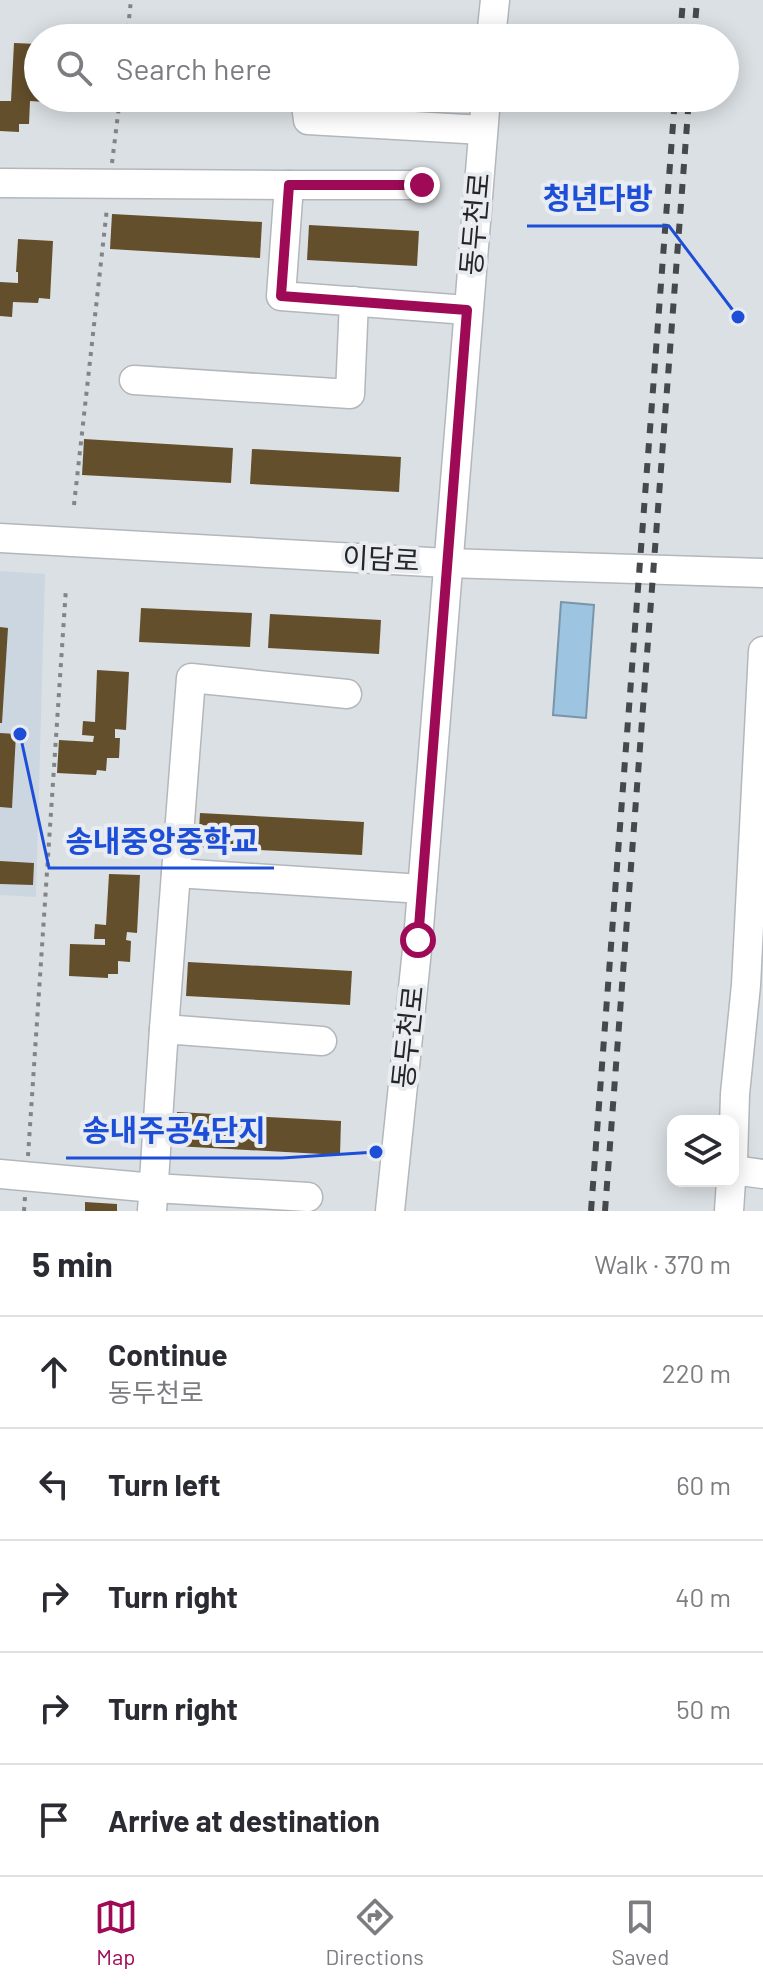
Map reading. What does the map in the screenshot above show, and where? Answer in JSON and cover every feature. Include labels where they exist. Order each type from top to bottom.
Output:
[{"type":"street","points":[[492,24],[495,0]]},
{"type":"street","points":[[307,112],[308,120],[483,130]]},
{"type":"street","name":"동두천로","points":[[390,1211],[422,889],[485,112]]},
{"type":"street","points":[[0,183],[422,185]]},
{"type":"street","points":[[289,185],[281,296],[467,310]]},
{"type":"street","points":[[134,380],[350,394],[354,301]]},
{"type":"street","name":"이담로","points":[[0,538],[447,563],[763,573]]},
{"type":"street","points":[[734,1115],[747,970],[763,651]]},
{"type":"street","points":[[153,1200],[191,678],[347,694]]},
{"type":"street","points":[[176,873],[422,889]]},
{"type":"street","points":[[164,1029],[322,1041]]},
{"type":"street","points":[[739,1171],[763,1174]]},
{"type":"street","points":[[13,1175],[153,1200],[308,1197]]},
{"type":"street","points":[[729,1211],[731,1187]]},
{"type":"path","points":[[128,24],[131,0]]},
{"type":"path","points":[[74,505],[118,112]]},
{"type":"path","points":[[24,1211],[13,1175],[66,588]]},
{"type":"shaded area","points":[[0,571],[45,574],[36,897],[0,895]]},
{"type":"water","points":[[561,602],[594,605],[586,718],[553,715]]},
{"type":"building","points":[[14,43],[24,43],[24,112],[30,112],[29,124],[19,124],[19,132],[0,131],[0,101],[11,101]]},
{"type":"building","points":[[112,214],[262,222],[260,258],[110,249]]},
{"type":"building","points":[[309,225],[419,231],[417,266],[307,260]]},
{"type":"building","points":[[18,239],[53,241],[50,299],[39,298],[38,303],[13,302],[12,317],[0,316],[0,282],[18,283]]},
{"type":"building","points":[[84,439],[233,448],[231,483],[82,475]]},
{"type":"building","points":[[252,449],[401,457],[399,492],[250,484]]},
{"type":"building","points":[[141,608],[252,613],[250,647],[139,642]]},
{"type":"building","points":[[270,614],[381,620],[379,654],[268,648]]},
{"type":"building","points":[[0,627],[8,628],[2,723],[0,723]]},
{"type":"building","points":[[97,670],[129,672],[126,730],[115,729],[115,738],[120,738],[119,758],[107,758],[106,771],[97,770],[96,775],[57,773],[59,740],[93,742],[94,736],[82,735],[83,721],[95,722]]},
{"type":"building","points":[[0,733],[16,734],[12,808],[0,807]]},
{"type":"building","points":[[200,813],[364,822],[362,855],[198,847]]},
{"type":"building","points":[[0,861],[34,863],[33,885],[0,884]]},
{"type":"building","points":[[109,874],[140,875],[137,933],[127,932],[126,940],[131,941],[130,962],[118,961],[118,974],[108,974],[108,978],[69,976],[70,944],[105,945],[105,939],[94,939],[95,924],[106,925]]},
{"type":"building","points":[[188,962],[352,971],[350,1005],[186,996]]},
{"type":"building","points":[[177,1112],[341,1121],[340,1155],[175,1146]]},
{"type":"building","points":[[85,1202],[117,1204],[117,1211],[85,1211]]},
{"type":"railway","points":[[681,24],[683,0]]},
{"type":"railway","points":[[695,24],[697,0]]},
{"type":"railway","points":[[591,1211],[674,112]]},
{"type":"railway","points":[[605,1211],[688,112]]},
{"type":"place","name":"청년다방","points":[[738,317]]},
{"type":"place","name":"송내중앙중학교","points":[[20,734]]},
{"type":"place","name":"송내주공4단지","points":[[376,1152]]},
{"type":"route","points":[[418,940],[467,310],[281,296],[289,185],[422,185]]}]
